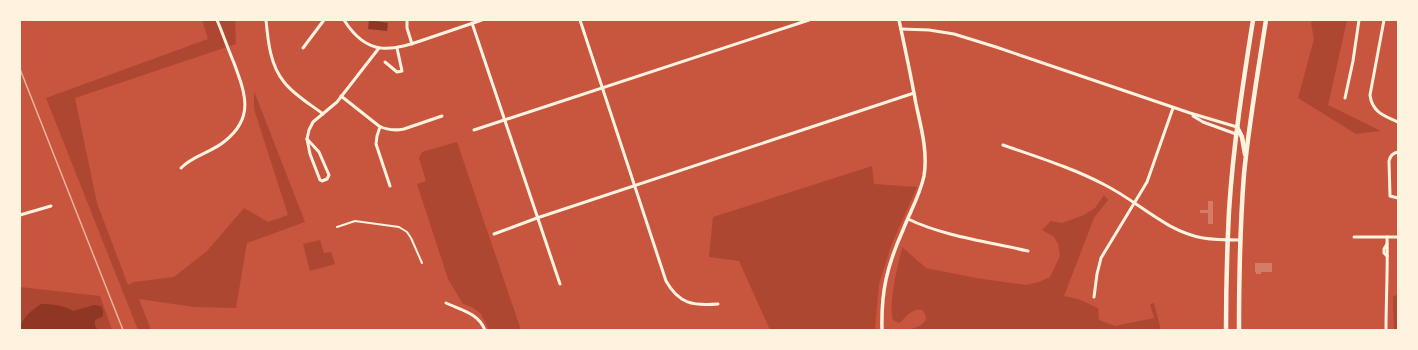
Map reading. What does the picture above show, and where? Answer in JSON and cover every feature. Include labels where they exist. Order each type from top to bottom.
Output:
[{"type":"main road","points":[[1226,330],[1228,240],[1236,134],[1253,20]]},
{"type":"main road","points":[[1239,330],[1240,240],[1246,160],[1266,20]]},
{"type":"main road","points":[[1237,127],[1241,134],[1246,160]]},
{"type":"street","points":[[181,168],[190,160],[213,150],[226,140],[238,127],[244,115],[245,100],[243,87],[217,20]]},
{"type":"street","points":[[266,20],[271,55],[280,77],[290,89],[323,114]]},
{"type":"street","points":[[303,48],[324,20]]},
{"type":"street","points":[[344,20],[348,27],[359,38],[379,48],[397,48],[412,44],[482,20]]},
{"type":"street","points":[[407,20],[407,28],[412,44]]},
{"type":"street","points":[[580,20],[669,288],[686,302],[698,305],[718,304]]},
{"type":"street","points":[[474,130],[809,20]]},
{"type":"street","points":[[882,330],[882,303],[884,287],[895,248],[922,184],[925,164],[914,92],[899,20]]},
{"type":"street","points":[[1346,98],[1359,20]]},
{"type":"street","points":[[1384,20],[1371,88],[1371,101],[1373,107],[1380,114],[1398,122]]},
{"type":"street","points":[[472,23],[560,284]]},
{"type":"street","points":[[901,29],[929,30],[954,34],[1173,108],[1237,127]]},
{"type":"street","points":[[307,139],[320,152],[329,175],[324,181],[320,180],[310,154],[307,139],[310,127],[318,117],[332,107],[379,48]]},
{"type":"street","points":[[385,62],[397,72],[402,71],[397,48]]},
{"type":"street","points":[[494,234],[634,185],[914,92]]},
{"type":"street","points":[[341,96],[380,127],[392,130],[398,130],[442,116]]},
{"type":"street","points":[[1094,297],[1101,258],[1133,203],[1142,191],[1150,175],[1173,108]]},
{"type":"street","points":[[1190,113],[1203,122],[1236,134]]},
{"type":"street","points":[[380,127],[376,144],[390,186]]},
{"type":"street","points":[[1003,145],[1089,177],[1107,186],[1174,229],[1204,238],[1240,240]]},
{"type":"street","points":[[1398,152],[1392,154],[1389,161],[1390,196],[1398,198]]},
{"type":"street","points":[[20,215],[51,206]]},
{"type":"street","points":[[908,218],[918,224],[941,231],[1028,251]]},
{"type":"street","points":[[337,227],[355,221],[399,227],[407,232],[412,238],[422,263]]},
{"type":"street","points":[[1354,237],[1398,237]]},
{"type":"street","points":[[1386,330],[1387,237]]},
{"type":"street","points":[[446,302],[476,316],[481,321],[485,330]]},
{"type":"shaded area","points":[[202,20],[235,20],[236,44],[75,98],[97,203],[128,285],[134,282],[174,277],[207,251],[244,208],[268,222],[288,215],[254,109],[254,91],[305,222],[247,243],[236,308],[194,307],[139,299],[151,330],[138,330],[46,98],[208,39]]},
{"type":"shaded area","points":[[369,20],[388,23],[387,31],[368,29]]},
{"type":"shaded area","points":[[1313,20],[1347,20],[1328,105],[1381,131],[1356,134],[1298,98],[1314,39],[1311,23]]},
{"type":"shaded area","points":[[457,142],[521,330],[489,330],[481,314],[472,307],[463,304],[448,279],[417,184],[426,181],[419,158],[422,152]]},
{"type":"shaded area","points":[[872,166],[874,184],[917,187],[891,246],[879,284],[875,330],[770,330],[739,261],[709,257],[713,217]]},
{"type":"shaded area","points":[[1104,195],[1108,200],[1094,218],[1064,296],[1078,299],[1098,308],[1099,320],[1115,326],[1154,318],[1150,304],[1154,303],[1161,330],[908,330],[920,326],[925,321],[925,314],[922,310],[915,310],[899,323],[893,320],[893,294],[902,247],[926,268],[976,278],[1026,285],[1039,282],[1050,277],[1060,256],[1058,244],[1054,237],[1042,230],[1051,221],[1062,223],[1084,215],[1095,208]]},
{"type":"shaded area","points":[[320,240],[324,253],[331,252],[335,264],[310,271],[303,244]]},
{"type":"shaded area","points":[[20,287],[100,296],[112,330],[20,330]]},
{"type":"shaded area","points":[[1398,294],[1398,330],[1394,330],[1393,297]]},
{"type":"shaded area","points":[[41,304],[62,306],[73,311],[94,305],[101,306],[103,316],[95,320],[95,326],[98,330],[20,330],[22,322],[25,318]]},
{"type":"building","points":[[1208,201],[1213,201],[1213,224],[1208,224],[1208,213],[1200,213],[1200,210],[1208,210]]},
{"type":"building","points":[[1255,263],[1272,263],[1272,272],[1261,272],[1261,274],[1256,274]]},
{"type":"railway","points":[[20,69],[123,330]]}]
